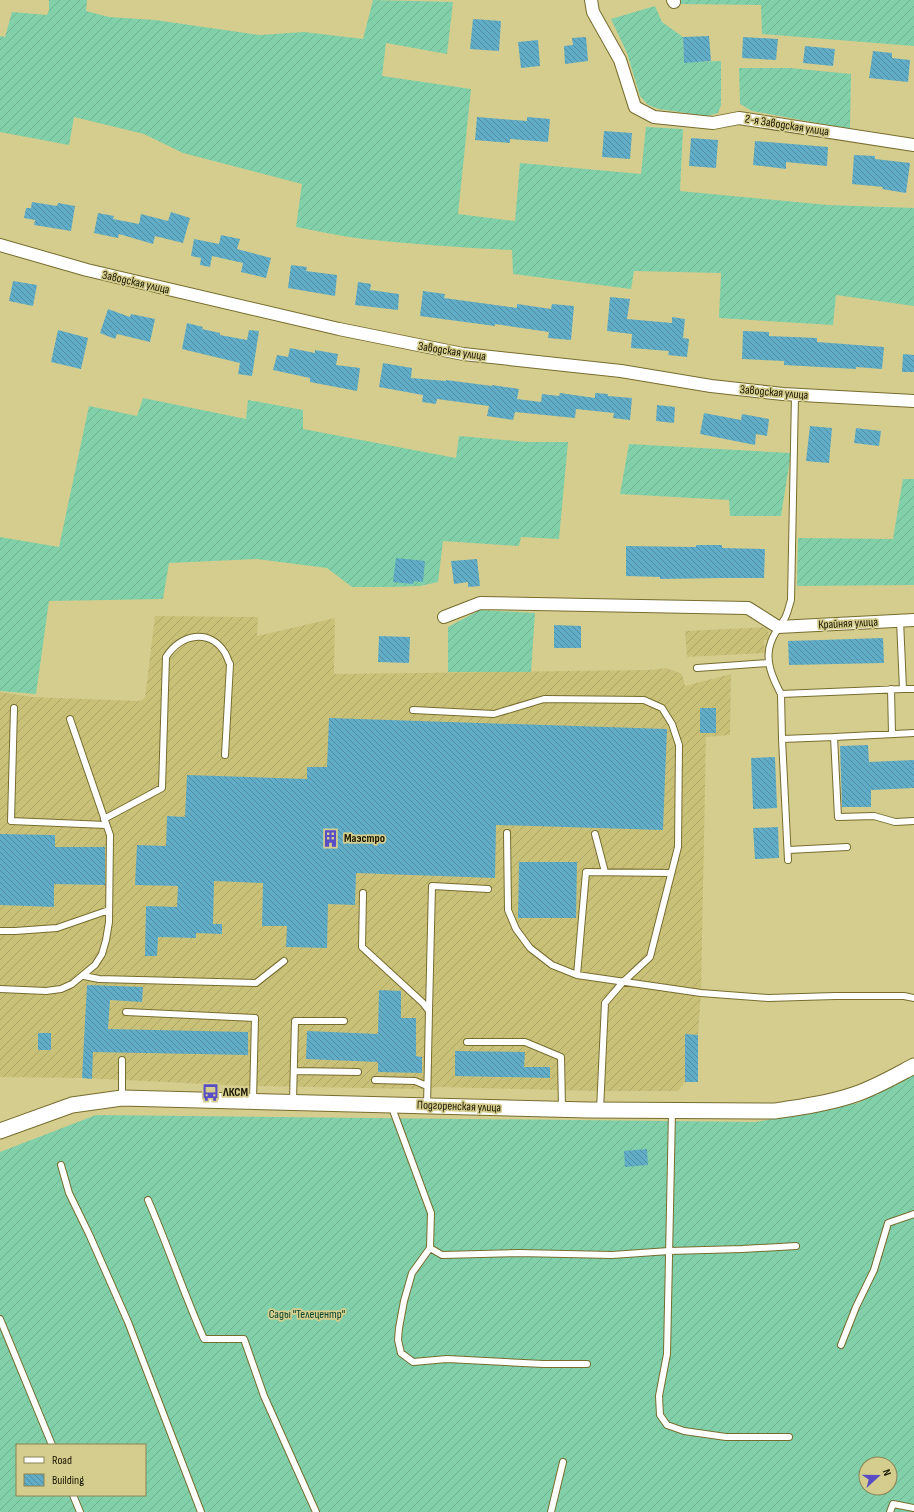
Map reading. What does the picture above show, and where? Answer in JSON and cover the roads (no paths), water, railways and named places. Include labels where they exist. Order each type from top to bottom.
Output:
[{"type":"street","name":"2-я Заводская улица","points":[[591,0],[593,12],[620,60],[635,107],[654,117],[713,123],[739,118],[914,145]]},
{"type":"street","name":"Заводская улица","points":[[0,245],[87,270],[217,301],[339,329],[463,354],[621,371],[711,386],[795,395],[914,401]]},
{"type":"street","points":[[444,617],[480,604],[748,608],[780,627]]},
{"type":"street","name":"Крайняя улица","points":[[780,627],[914,620]]},
{"type":"street","name":"Подгоренская улица","points":[[1,1130],[72,1105],[122,1098],[254,1100],[600,1110],[775,1111],[804,1107],[856,1094],[882,1083],[914,1066]]},
{"type":"lane","points":[[788,860],[781,694],[773,679],[769,663],[770,644],[785,617],[791,600],[795,395]]},
{"type":"lane","points":[[900,620],[903,689]]},
{"type":"lane","points":[[14,708],[11,821],[105,822],[162,788],[166,657],[171,650],[183,640],[189,638],[200,637],[210,640],[220,646],[226,654],[230,664],[225,755]]},
{"type":"lane","points":[[697,668],[769,663]]},
{"type":"lane","points":[[891,689],[892,734]]},
{"type":"lane","points":[[781,694],[914,689]]},
{"type":"lane","points":[[413,710],[494,714],[544,699],[644,700],[662,708],[672,724],[679,745],[678,847],[650,957],[623,982],[605,1003],[600,1110]]},
{"type":"lane","points":[[0,989],[61,989],[72,984],[84,976],[95,965],[102,954],[106,940],[109,910],[110,835],[70,719]]},
{"type":"lane","points":[[782,739],[914,733]]},
{"type":"lane","points":[[834,736],[838,817],[874,816],[895,822],[914,821]]},
{"type":"lane","points":[[507,833],[508,910],[516,930],[530,948],[552,965],[577,975],[701,993],[768,998],[843,996],[904,996],[914,998]]},
{"type":"lane","points":[[595,834],[605,872]]},
{"type":"lane","points":[[788,850],[847,847]]},
{"type":"lane","points":[[577,975],[586,872],[671,873]]},
{"type":"lane","points":[[427,1106],[432,886],[488,889]]},
{"type":"lane","points":[[363,893],[362,947],[423,1003],[429,1011]]},
{"type":"lane","points":[[0,931],[57,928],[109,910]]},
{"type":"lane","points":[[84,976],[99,979],[256,983],[284,961]]},
{"type":"lane","points":[[126,1012],[255,1018],[254,1100]]},
{"type":"lane","points":[[293,1102],[295,1021],[344,1020]]},
{"type":"lane","points":[[467,1042],[525,1042],[561,1057],[562,1109]]},
{"type":"lane","points":[[122,1060],[122,1098]]},
{"type":"lane","points":[[294,1071],[358,1072]]},
{"type":"lane","points":[[375,1080],[415,1081],[427,1086]]},
{"type":"lane","points":[[391,1104],[431,1213],[430,1248],[412,1273],[404,1301],[398,1340],[401,1353],[413,1362],[447,1359],[543,1364],[587,1364]]},
{"type":"lane","points":[[672,1111],[668,1354],[660,1396],[660,1415],[667,1425],[684,1431],[726,1437],[789,1437]]},
{"type":"lane","points":[[61,1165],[69,1193],[128,1322],[201,1512]]},
{"type":"lane","points":[[148,1200],[163,1234],[192,1312],[204,1339],[244,1339],[267,1402],[316,1512]]},
{"type":"lane","points":[[841,1345],[856,1307],[874,1270],[888,1223],[914,1214]]},
{"type":"lane","points":[[430,1248],[442,1255],[519,1252],[612,1255],[669,1251],[796,1246]]},
{"type":"lane","points":[[0,1319],[52,1444]]},
{"type":"lane","points":[[551,1512],[563,1462]]},
{"type":"lane","points":[[73,1496],[80,1512]]},
{"type":"lane","points":[[890,1512],[893,1504],[914,1508]]},
{"type":"place","name":"Маэстро","points":[[331,838]]},
{"type":"place","name":"ЛКСМ","points":[[210,1092]]},
{"type":"park label","name":"Сады \"Телецентр\"","points":[[307,1314]]}]
